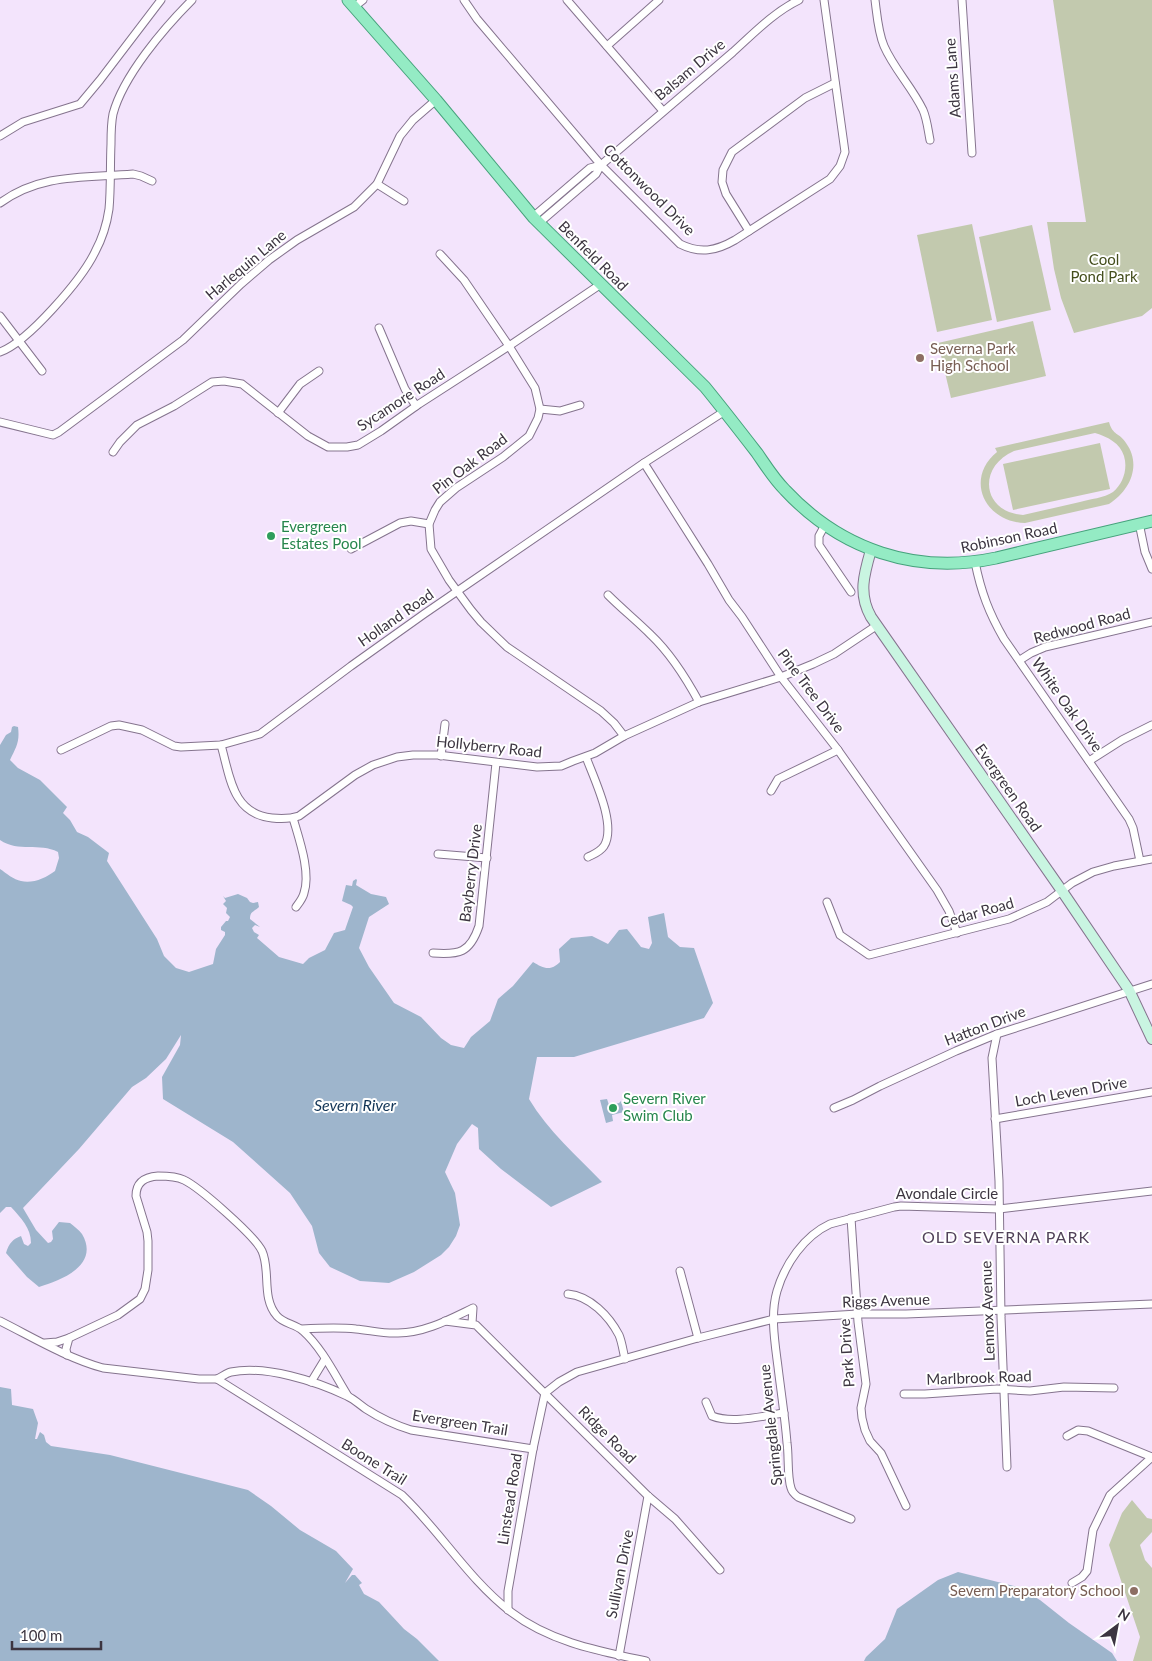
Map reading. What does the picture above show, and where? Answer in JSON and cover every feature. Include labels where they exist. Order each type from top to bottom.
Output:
[{"type":"main road","name":"Benfield Road","points":[[355,2],[536,220],[705,387],[783,488],[802,507],[825,525],[870,550]]},
{"type":"main road","name":"Robinson Road","points":[[870,550],[918,562],[952,564],[975,562],[1152,521]]},
{"type":"street","points":[[0,136],[23,122],[80,104],[161,0]]},
{"type":"street","name":"Cottonwood Drive","points":[[464,0],[477,19],[602,165],[673,238],[688,248],[705,251],[723,247],[830,179],[840,166],[845,152],[824,0]]},
{"type":"street","points":[[567,0],[663,111]]},
{"type":"street","points":[[607,46],[660,0]]},
{"type":"street","name":"Balsam Drive","points":[[536,220],[596,174],[602,165],[663,111],[788,5],[799,0]]},
{"type":"street","points":[[875,0],[884,44],[901,77],[923,111],[930,140]]},
{"type":"street","name":"Adams Lane","points":[[962,0],[972,153]]},
{"type":"street","points":[[0,352],[19,341],[37,326],[83,272],[95,253],[103,234],[109,210],[112,116],[117,102],[148,50],[188,1]]},
{"type":"street","points":[[749,230],[726,194],[722,182],[723,170],[732,152],[805,98],[835,84]]},
{"type":"street","name":"Harlequin Lane","points":[[0,422],[53,435],[59,432],[183,340],[269,260],[297,240],[354,207],[377,184],[400,136],[413,120],[436,100]]},
{"type":"street","points":[[0,203],[20,191],[58,178],[141,176],[152,181]]},
{"type":"street","points":[[377,184],[404,201]]},
{"type":"street","points":[[440,254],[464,280],[509,346],[535,388],[540,409],[560,410],[580,405]]},
{"type":"street","name":"Sycamore Road","points":[[112,452],[137,425],[174,406],[212,382],[224,381],[242,384],[308,436],[328,447],[358,445],[601,284]]},
{"type":"street","points":[[0,316],[42,371]]},
{"type":"street","points":[[378,328],[405,389],[416,406]]},
{"type":"street","points":[[278,413],[300,384],[319,371]]},
{"type":"street","name":"Pin Oak Road","points":[[429,524],[441,501],[456,488],[503,457],[529,436],[538,418],[540,409]]},
{"type":"street","name":"Holland Road","points":[[61,750],[111,726],[119,725],[142,730],[174,746],[188,747],[221,745],[260,734],[363,657],[644,463],[725,411]]},
{"type":"street","name":"Pine Tree Drive","points":[[644,463],[732,604],[781,677],[838,750],[937,890],[950,912],[958,933]]},
{"type":"street","points":[[351,549],[400,523],[411,521],[429,524],[431,550],[449,580],[481,622],[507,647],[601,711],[624,736]]},
{"type":"street","points":[[1139,523],[1145,552],[1152,569]]},
{"type":"street","points":[[825,525],[818,536],[819,545],[851,592]]},
{"type":"street","name":"Evergreen Road","points":[[870,550],[863,579],[863,592],[866,608],[876,626],[1129,990],[1152,1039]]},
{"type":"street","name":"White Oak Drive","points":[[975,562],[980,588],[989,611],[1004,639],[1129,818],[1140,861]]},
{"type":"street","points":[[608,595],[652,636],[676,665],[699,702]]},
{"type":"street","name":"Redwood Road","points":[[1020,660],[1045,647],[1152,622]]},
{"type":"street","name":"Hollyberry Road","points":[[293,818],[299,816],[373,765],[397,757],[413,755],[441,756],[548,767],[560,766],[586,757],[624,736],[699,702],[781,677],[834,654],[876,626]]},
{"type":"street","points":[[441,756],[445,724]]},
{"type":"street","points":[[1089,761],[1115,744],[1152,725]]},
{"type":"street","points":[[221,745],[236,795],[244,806],[268,818],[293,818],[302,850],[305,870],[304,893],[296,907]]},
{"type":"street","points":[[771,791],[778,779],[838,750]]},
{"type":"street","points":[[586,757],[602,799],[608,826],[605,845],[588,858]]},
{"type":"street","name":"Bayberry Drive","points":[[433,953],[449,954],[460,952],[468,946],[480,926],[496,762]]},
{"type":"street","points":[[438,854],[487,858]]},
{"type":"street","name":"Cedar Road","points":[[827,902],[840,935],[869,955],[995,924],[1024,914],[1047,902],[1093,872],[1152,859]]},
{"type":"street","name":"Hatton Drive","points":[[834,1108],[997,1034],[1152,984]]},
{"type":"street","name":"Lennox Avenue","points":[[997,1034],[992,1058],[999,1181],[1007,1467]]},
{"type":"street","name":"Loch Leven Drive","points":[[995,1119],[1152,1092]]},
{"type":"street","points":[[45,1343],[69,1338],[118,1315],[140,1298],[148,1270],[148,1241],[136,1191],[144,1179],[161,1176],[177,1177],[199,1190],[255,1241],[263,1252],[265,1260],[268,1298],[273,1310],[285,1322],[302,1329],[354,1328],[397,1334],[445,1321],[473,1308],[472,1323],[445,1321]]},
{"type":"street","name":"Avondale Circle","points":[[774,1319],[775,1304],[780,1286],[792,1260],[808,1238],[820,1228],[851,1218],[901,1206],[999,1209],[1152,1191]]},
{"type":"street","name":"Park Drive","points":[[851,1218],[858,1314],[866,1384],[861,1408],[862,1418],[870,1441],[881,1454],[906,1506]]},
{"type":"street","points":[[680,1271],[698,1338]]},
{"type":"street","points":[[568,1294],[576,1294],[587,1298],[608,1318],[619,1336],[625,1359]]},
{"type":"street","name":"Riggs Avenue","points":[[545,1393],[559,1382],[578,1372],[774,1319],[858,1314],[906,1314],[1152,1304]]},
{"type":"street","name":"Springdale Avenue","points":[[774,1319],[789,1457],[790,1486],[793,1493],[809,1502],[851,1519]]},
{"type":"street","points":[[0,1321],[67,1355],[103,1368],[199,1379],[217,1379]]},
{"type":"street","name":"Ridge Road","points":[[472,1323],[476,1324],[648,1496],[675,1519],[720,1570]]},
{"type":"street","points":[[315,1344],[319,1328]]},
{"type":"street","points":[[302,1329],[315,1344],[348,1396]]},
{"type":"street","points":[[67,1355],[66,1350],[69,1338]]},
{"type":"street","points":[[311,1382],[325,1359]]},
{"type":"street","name":"Evergreen Trail","points":[[217,1379],[229,1372],[254,1371],[274,1373],[311,1382],[348,1396],[384,1419],[411,1430],[533,1449]]},
{"type":"street","name":"Boone Trail","points":[[217,1379],[402,1495],[427,1520],[490,1594],[525,1622],[550,1635],[578,1645],[646,1661]]},
{"type":"street","name":"Marlbrook Road","points":[[904,1394],[1005,1390],[1030,1391],[1064,1387],[1114,1388]]},
{"type":"street","name":"Linstead Road","points":[[508,1610],[508,1591],[533,1449],[545,1393]]},
{"type":"street","points":[[706,1402],[712,1416],[722,1419],[753,1418],[784,1413]]},
{"type":"street","points":[[1067,1436],[1078,1430],[1088,1431],[1152,1457],[1110,1495],[1093,1530],[1087,1571],[1082,1577],[1072,1583]]},
{"type":"street","name":"Sullivan Drive","points":[[619,1656],[648,1496]]},
{"type":"green space","name":"Cool Pond Park","points":[[1053,0],[1152,0],[1152,308],[1142,316],[1074,333],[1061,298],[1054,269],[1047,222],[1086,222]]},
{"type":"green space","points":[[972,224],[992,320],[937,332],[917,235]]},
{"type":"green space","points":[[1032,225],[1051,310],[997,322],[979,237]]},
{"type":"green space","points":[[1033,321],[1046,376],[951,398],[938,343]]},
{"type":"green space","points":[[1109,422],[1112,430],[1131,451],[1133,469],[1128,485],[1109,504],[1025,523],[1011,521],[999,515],[990,507],[984,497],[981,486],[982,474],[987,463],[997,452],[995,448]],"holes":[[[1095,433],[1109,439],[1120,447],[1124,456],[1124,476],[1120,485],[1113,492],[1101,497],[1023,515],[1009,512],[999,506],[992,498],[989,488],[990,477],[994,467],[1002,458],[1014,451]]]},
{"type":"green space","points":[[1100,443],[1110,489],[1013,510],[1003,464]]},
{"type":"green space","name":"Severn Preparatory School","points":[[1132,1500],[1147,1518],[1152,1519],[1152,1532],[1140,1545],[1145,1560],[1152,1568],[1152,1661],[1133,1661],[1140,1637],[1109,1545],[1122,1513]]},
{"type":"water","name":"Severn River","points":[[14,726],[18,727],[18,737],[10,760],[18,768],[40,780],[67,807],[63,813],[77,832],[88,837],[109,853],[107,861],[157,939],[164,956],[176,968],[189,972],[213,964],[216,949],[225,935],[221,927],[230,917],[226,913],[227,908],[223,904],[226,901],[223,896],[225,898],[238,894],[247,898],[250,902],[258,902],[259,907],[250,916],[250,919],[260,927],[255,925],[252,928],[259,935],[257,938],[279,957],[303,964],[309,958],[325,950],[334,933],[345,930],[353,907],[342,901],[346,885],[352,886],[353,881],[356,879],[356,885],[371,894],[386,897],[389,904],[369,917],[359,948],[369,967],[394,1003],[421,1017],[441,1038],[451,1045],[464,1048],[471,1037],[490,1021],[498,999],[513,986],[533,962],[546,968],[553,967],[560,962],[559,949],[571,938],[592,936],[608,944],[619,930],[627,929],[641,947],[649,949],[652,943],[648,917],[664,913],[668,937],[680,947],[694,948],[713,1003],[704,1018],[574,1057],[537,1057],[529,1099],[545,1122],[602,1182],[551,1207],[501,1169],[479,1149],[478,1128],[472,1124],[457,1144],[445,1172],[455,1193],[460,1225],[456,1236],[441,1255],[414,1272],[389,1283],[360,1281],[330,1267],[319,1253],[312,1226],[290,1193],[233,1142],[163,1099],[162,1077],[180,1045],[181,1035],[166,1059],[146,1078],[132,1087],[79,1149],[23,1208],[36,1230],[48,1243],[53,1239],[52,1231],[59,1222],[70,1223],[75,1227],[82,1234],[86,1245],[86,1254],[76,1270],[58,1280],[39,1287],[27,1277],[6,1253],[12,1242],[21,1236],[24,1244],[28,1246],[31,1243],[27,1228],[11,1207],[6,1207],[0,1213],[0,869],[18,880],[25,882],[34,881],[55,871],[59,858],[58,852],[51,849],[14,846],[0,840],[0,745]]},
{"type":"water","name":"Severn River Swim Club","points":[[607,1099],[609,1105],[621,1101],[624,1112],[612,1115],[613,1121],[606,1123],[600,1100]]},
{"type":"water","points":[[0,1387],[11,1389],[12,1405],[33,1409],[38,1423],[35,1439],[37,1439],[40,1432],[51,1446],[110,1455],[248,1490],[300,1530],[336,1551],[353,1569],[345,1583],[352,1575],[355,1575],[362,1583],[359,1585],[364,1594],[379,1602],[404,1629],[439,1661],[0,1661]]},
{"type":"water","points":[[958,1572],[1018,1587],[1040,1600],[1112,1653],[1117,1661],[864,1661],[885,1639],[897,1609],[938,1580]]},
{"type":"place","name":"Severna Park High School","points":[[920,358]]},
{"type":"place","name":"Evergreen Estates Pool","points":[[271,536]]},
{"type":"place","name":"Severn River Swim Club","points":[[613,1108]]},
{"type":"place","name":"Severn Preparatory School","points":[[1134,1591]]},
{"type":"district","name":"OLD SEVERNA PARK","points":[[1006,1237]]}]
